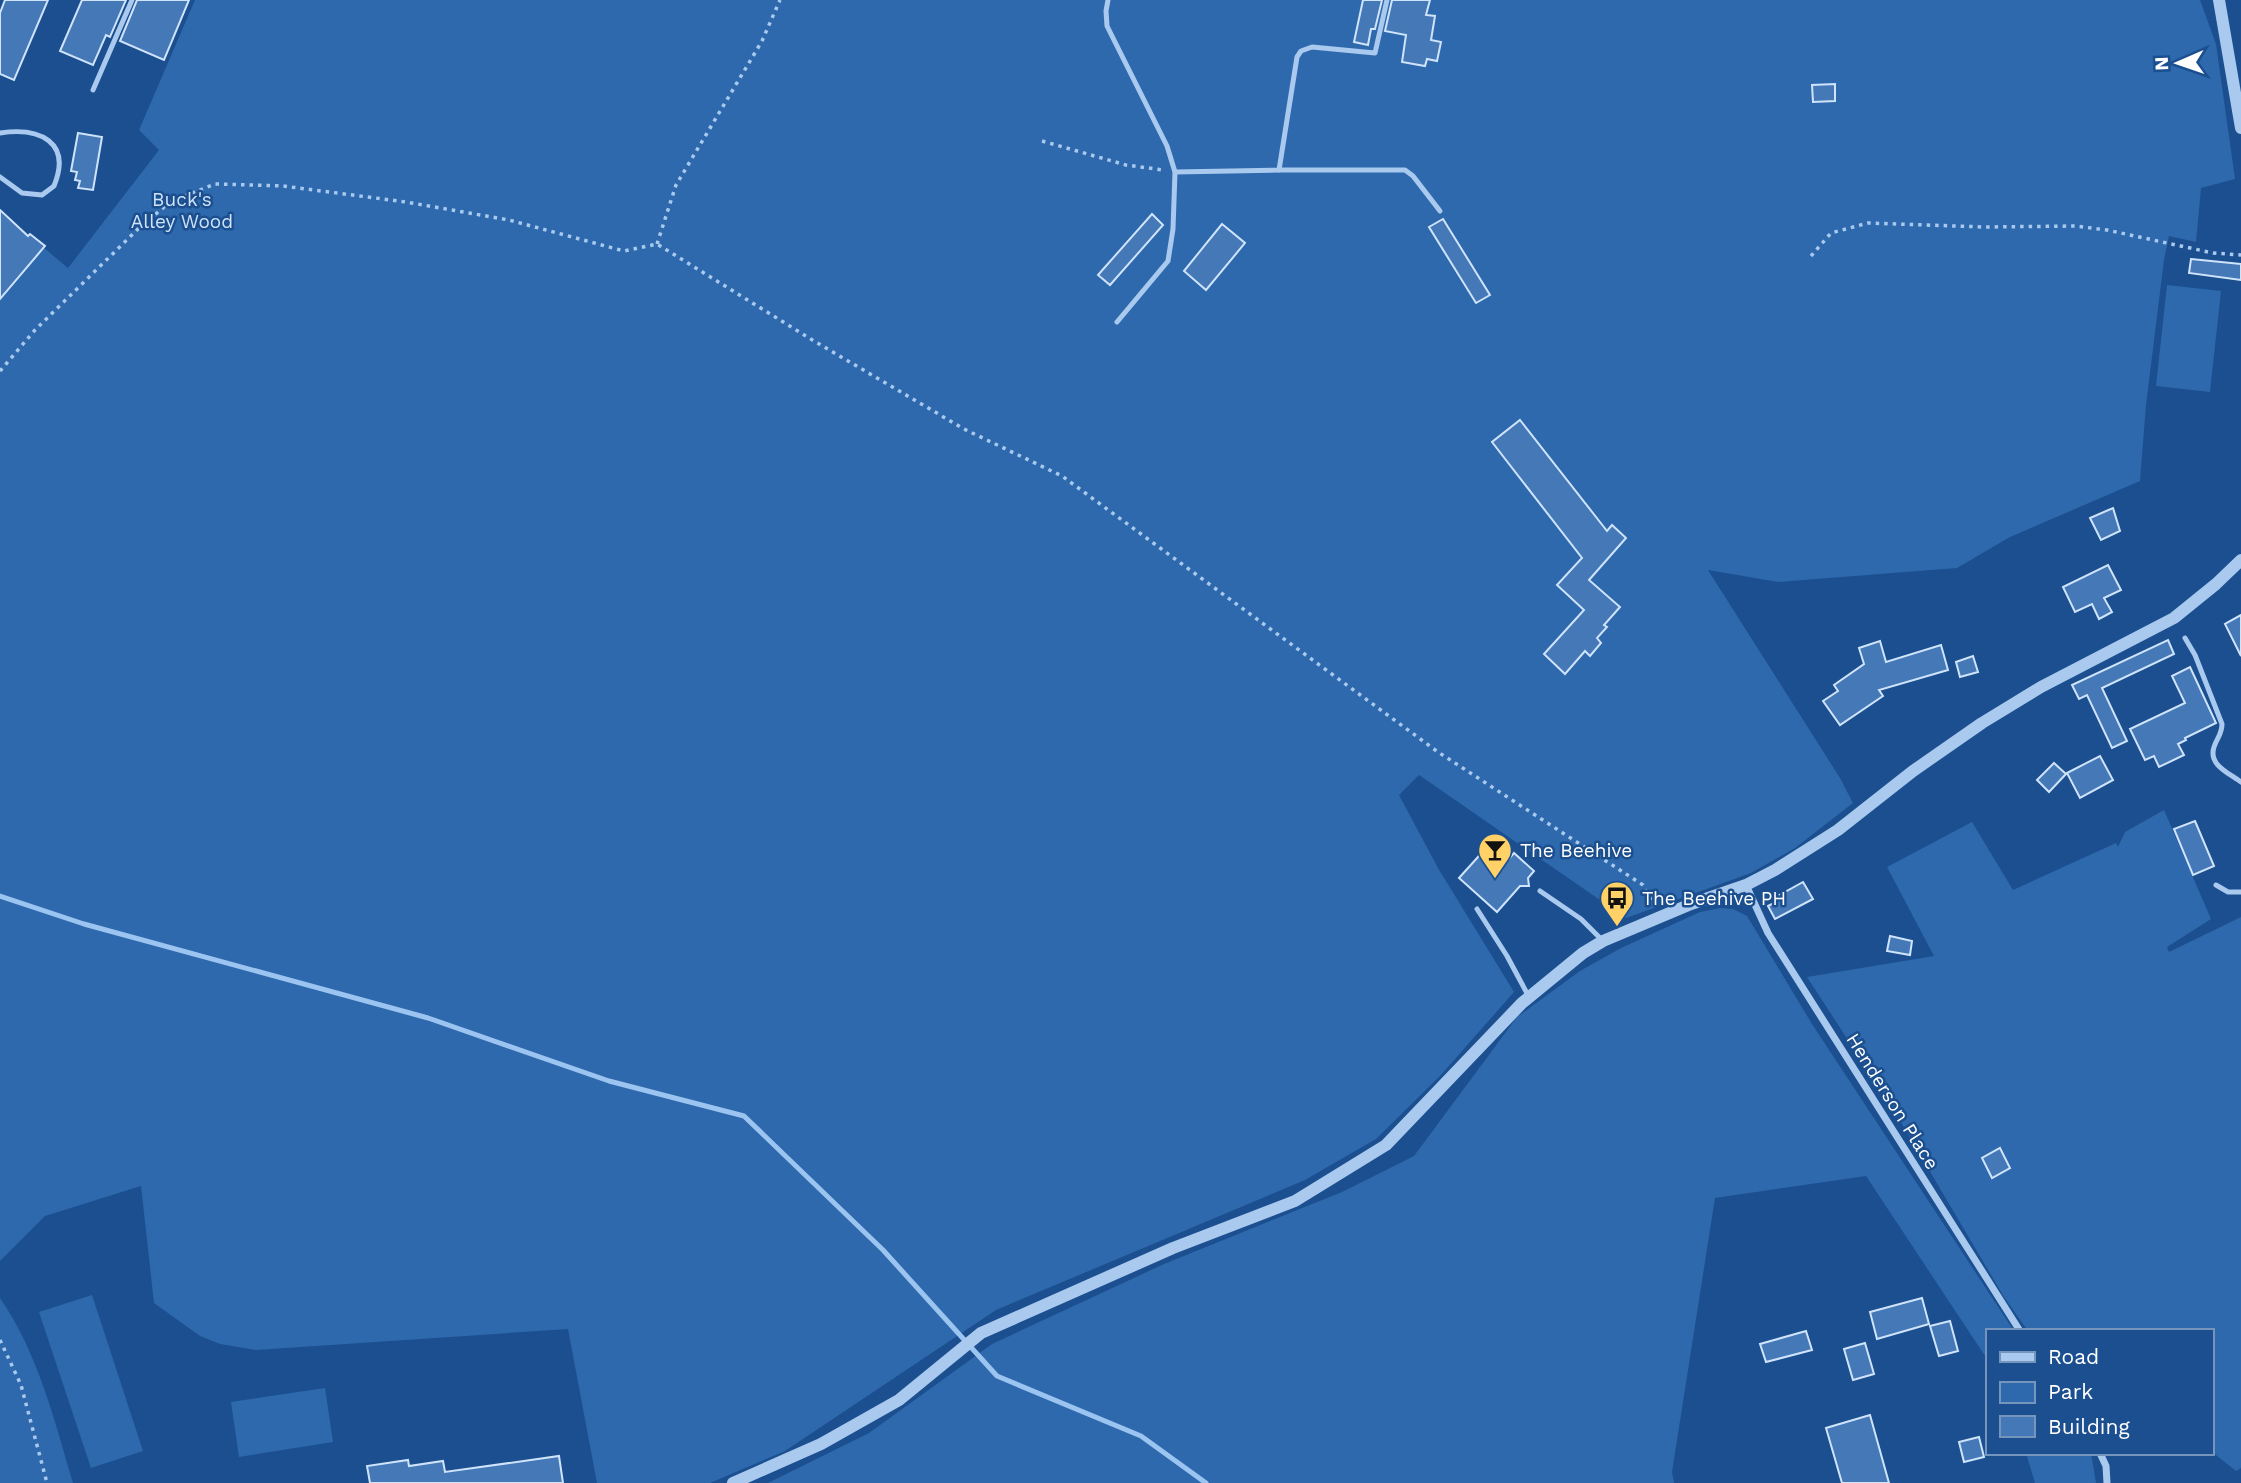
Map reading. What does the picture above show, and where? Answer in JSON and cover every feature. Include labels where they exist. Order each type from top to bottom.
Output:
[{"type":"street","points":[[2219,0],[2241,128]]},
{"type":"street","points":[[733,1483],[821,1444],[899,1400],[981,1333],[1173,1248],[1295,1201],[1386,1145],[1530,997],[1583,953],[1691,904],[1746,885],[1775,870],[1838,830],[1913,771],[2041,687],[2174,618],[2241,560]]},
{"type":"street","name":"Henderson Place","points":[[1746,885],[1768,933],[2019,1329]]},
{"type":"street","points":[[2101,1455],[2106,1466],[2107,1483]]},
{"type":"lane","points":[[93,90],[132,0]]},
{"type":"lane","points":[[1108,0],[1107,26],[1167,146],[1175,172],[1173,229],[1168,261],[1117,321]]},
{"type":"lane","points":[[1279,170],[1297,57],[1301,51],[1312,47],[1375,53],[1387,0]]},
{"type":"lane","points":[[0,133],[24,132],[46,138],[57,150],[60,164],[54,186],[43,195],[22,193],[0,177]]},
{"type":"lane","points":[[1175,172],[1405,170],[1413,176],[1440,211]]},
{"type":"lane","points":[[2185,638],[2195,655],[2222,724],[2221,735],[2214,748],[2214,758],[2220,768],[2241,782]]},
{"type":"lane","points":[[2216,885],[2228,892],[2241,891]]},
{"type":"lane","points":[[1540,891],[1581,919],[1603,942]]},
{"type":"lane","points":[[1477,909],[1530,997]]},
{"type":"path","points":[[657,244],[676,184],[762,41],[780,0]]},
{"type":"path","points":[[1042,141],[1126,165],[1175,172]]},
{"type":"path","points":[[0,371],[35,330],[138,229],[170,202],[215,184],[283,186],[406,202],[509,220],[624,251],[657,244],[964,429],[1062,476],[1438,752],[1643,885],[1660,919]]},
{"type":"path","points":[[1811,256],[1831,233],[1868,223],[1984,227],[2075,226],[2107,230],[2213,253],[2241,255]]},
{"type":"path","points":[[0,1340],[22,1385],[47,1483]]},
{"type":"green space","name":"Buck's Alley Wood","points":[[195,0],[2200,0],[2216,44],[2235,179],[2201,188],[2196,242],[2169,236],[2146,405],[2140,481],[2010,537],[1957,568],[1778,582],[1708,570],[1840,778],[1853,803],[1795,848],[1751,873],[1626,918],[1419,775],[1399,795],[1438,868],[1514,992],[1440,1076],[1376,1139],[1305,1180],[996,1310],[785,1451],[710,1483],[597,1483],[568,1329],[256,1350],[220,1344],[200,1336],[154,1303],[141,1186],[45,1216],[0,1261],[0,299],[43,247],[68,268],[159,150],[139,130]]},
{"type":"green space","points":[[2167,285],[2221,291],[2210,392],[2156,386]]},
{"type":"green space","points":[[2164,810],[2211,919],[2167,947],[2169,952],[2241,917],[2241,1468],[2236,1471],[2213,1453],[2213,1329],[2027,1329],[2004,1297],[1896,1114],[1807,977],[1934,956],[1887,867],[1972,822],[2013,890],[2116,843],[2118,847],[2125,832]]},
{"type":"green space","points":[[1720,908],[1733,909],[1747,916],[1812,1024],[2013,1329],[1986,1329],[1986,1357],[1866,1176],[1715,1198],[1672,1472],[1674,1483],[768,1483],[869,1433],[992,1344],[1164,1264],[1342,1192],[1414,1156],[1517,1017],[1580,971],[1621,948],[1700,912]]},
{"type":"green space","points":[[92,1295],[143,1451],[91,1468],[39,1312]]},
{"type":"green space","points":[[0,1298],[35,1364],[73,1483],[0,1483]]},
{"type":"green space","points":[[325,1388],[333,1442],[239,1457],[231,1402]]},
{"type":"green space","points":[[2027,1455],[2091,1455],[2096,1483],[2035,1483]]},
{"type":"building","points":[[5,0],[48,0],[14,80],[0,74],[0,13]]},
{"type":"building","points":[[82,0],[126,0],[110,37],[106,35],[93,65],[60,51]]},
{"type":"building","points":[[137,0],[189,0],[164,60],[120,41]]},
{"type":"building","points":[[1363,0],[1382,0],[1368,45],[1354,42]]},
{"type":"building","points":[[1392,0],[1430,0],[1426,15],[1435,16],[1431,40],[1441,42],[1437,61],[1427,59],[1425,66],[1402,62],[1406,35],[1385,31]]},
{"type":"building","points":[[1835,84],[1835,101],[1813,102],[1812,85]]},
{"type":"building","points":[[78,133],[102,137],[93,190],[78,188],[80,181],[75,180],[77,172],[71,171]]},
{"type":"building","points":[[0,210],[28,236],[30,234],[45,246],[0,299]]},
{"type":"building","points":[[1152,214],[1163,225],[1110,285],[1098,275]]},
{"type":"building","points":[[1443,219],[1490,295],[1476,303],[1429,227]]},
{"type":"building","points":[[1222,224],[1245,243],[1206,290],[1184,271]]},
{"type":"building","points":[[2191,259],[2241,264],[2241,280],[2189,273]]},
{"type":"building","points":[[1520,420],[1607,531],[1612,525],[1626,538],[1589,580],[1620,607],[1604,625],[1607,627],[1597,638],[1601,643],[1590,656],[1585,651],[1565,674],[1544,654],[1584,610],[1557,585],[1582,558],[1492,442]]},
{"type":"building","points":[[2113,508],[2120,531],[2101,540],[2090,518]]},
{"type":"building","points":[[2108,565],[2121,590],[2104,598],[2112,612],[2099,619],[2092,604],[2075,612],[2063,587]]},
{"type":"building","points":[[2241,615],[2241,656],[2225,624]]},
{"type":"building","points":[[2168,640],[2174,654],[2102,688],[2127,741],[2112,748],[2087,695],[2079,699],[2072,685]]},
{"type":"building","points":[[1880,641],[1886,662],[1941,645],[1948,670],[1879,690],[1883,696],[1840,725],[1823,701],[1838,691],[1834,685],[1864,664],[1859,648]]},
{"type":"building","points":[[1973,656],[1978,672],[1960,677],[1956,662]]},
{"type":"building","points":[[2190,667],[2216,723],[2185,738],[2186,740],[2178,744],[2184,755],[2159,767],[2154,756],[2145,760],[2130,729],[2185,703],[2172,676]]},
{"type":"building","points":[[2100,756],[2113,780],[2080,798],[2067,773]]},
{"type":"building","points":[[2054,763],[2066,774],[2049,792],[2037,780]]},
{"type":"building","points":[[2195,821],[2214,866],[2193,875],[2174,829]]},
{"type":"building","name":"The Beehive","points":[[1487,847],[1500,859],[1502,857],[1507,861],[1514,853],[1534,871],[1528,878],[1529,886],[1520,886],[1497,912],[1459,878]]},
{"type":"building","points":[[1803,882],[1813,899],[1775,919],[1768,906],[1778,901],[1776,897]]},
{"type":"building","points":[[1890,936],[1912,941],[1910,955],[1887,951]]},
{"type":"building","points":[[2000,1148],[2010,1168],[1992,1178],[1982,1158]]},
{"type":"building","points":[[1922,1298],[1929,1324],[1877,1339],[1870,1312]]},
{"type":"building","points":[[1950,1321],[1958,1351],[1939,1356],[1930,1326]]},
{"type":"building","points":[[1806,1331],[1812,1350],[1766,1362],[1760,1344]]},
{"type":"building","points":[[1865,1343],[1874,1374],[1853,1380],[1844,1349]]},
{"type":"building","points":[[1870,1415],[1889,1483],[1842,1483],[1826,1428]]},
{"type":"building","points":[[1979,1437],[1984,1457],[1964,1462],[1959,1442]]},
{"type":"building","points":[[559,1456],[563,1483],[370,1483],[367,1466],[408,1460],[409,1466],[443,1461],[445,1472]]},
{"type":"waterway","points":[[0,896],[84,924],[428,1018],[609,1081],[744,1116],[883,1250],[997,1376],[1141,1436],[1206,1483]]},
{"type":"place","name":"The Beehive","points":[[1495,880]]},
{"type":"place","name":"The Beehive PH","points":[[1617,928]]}]
